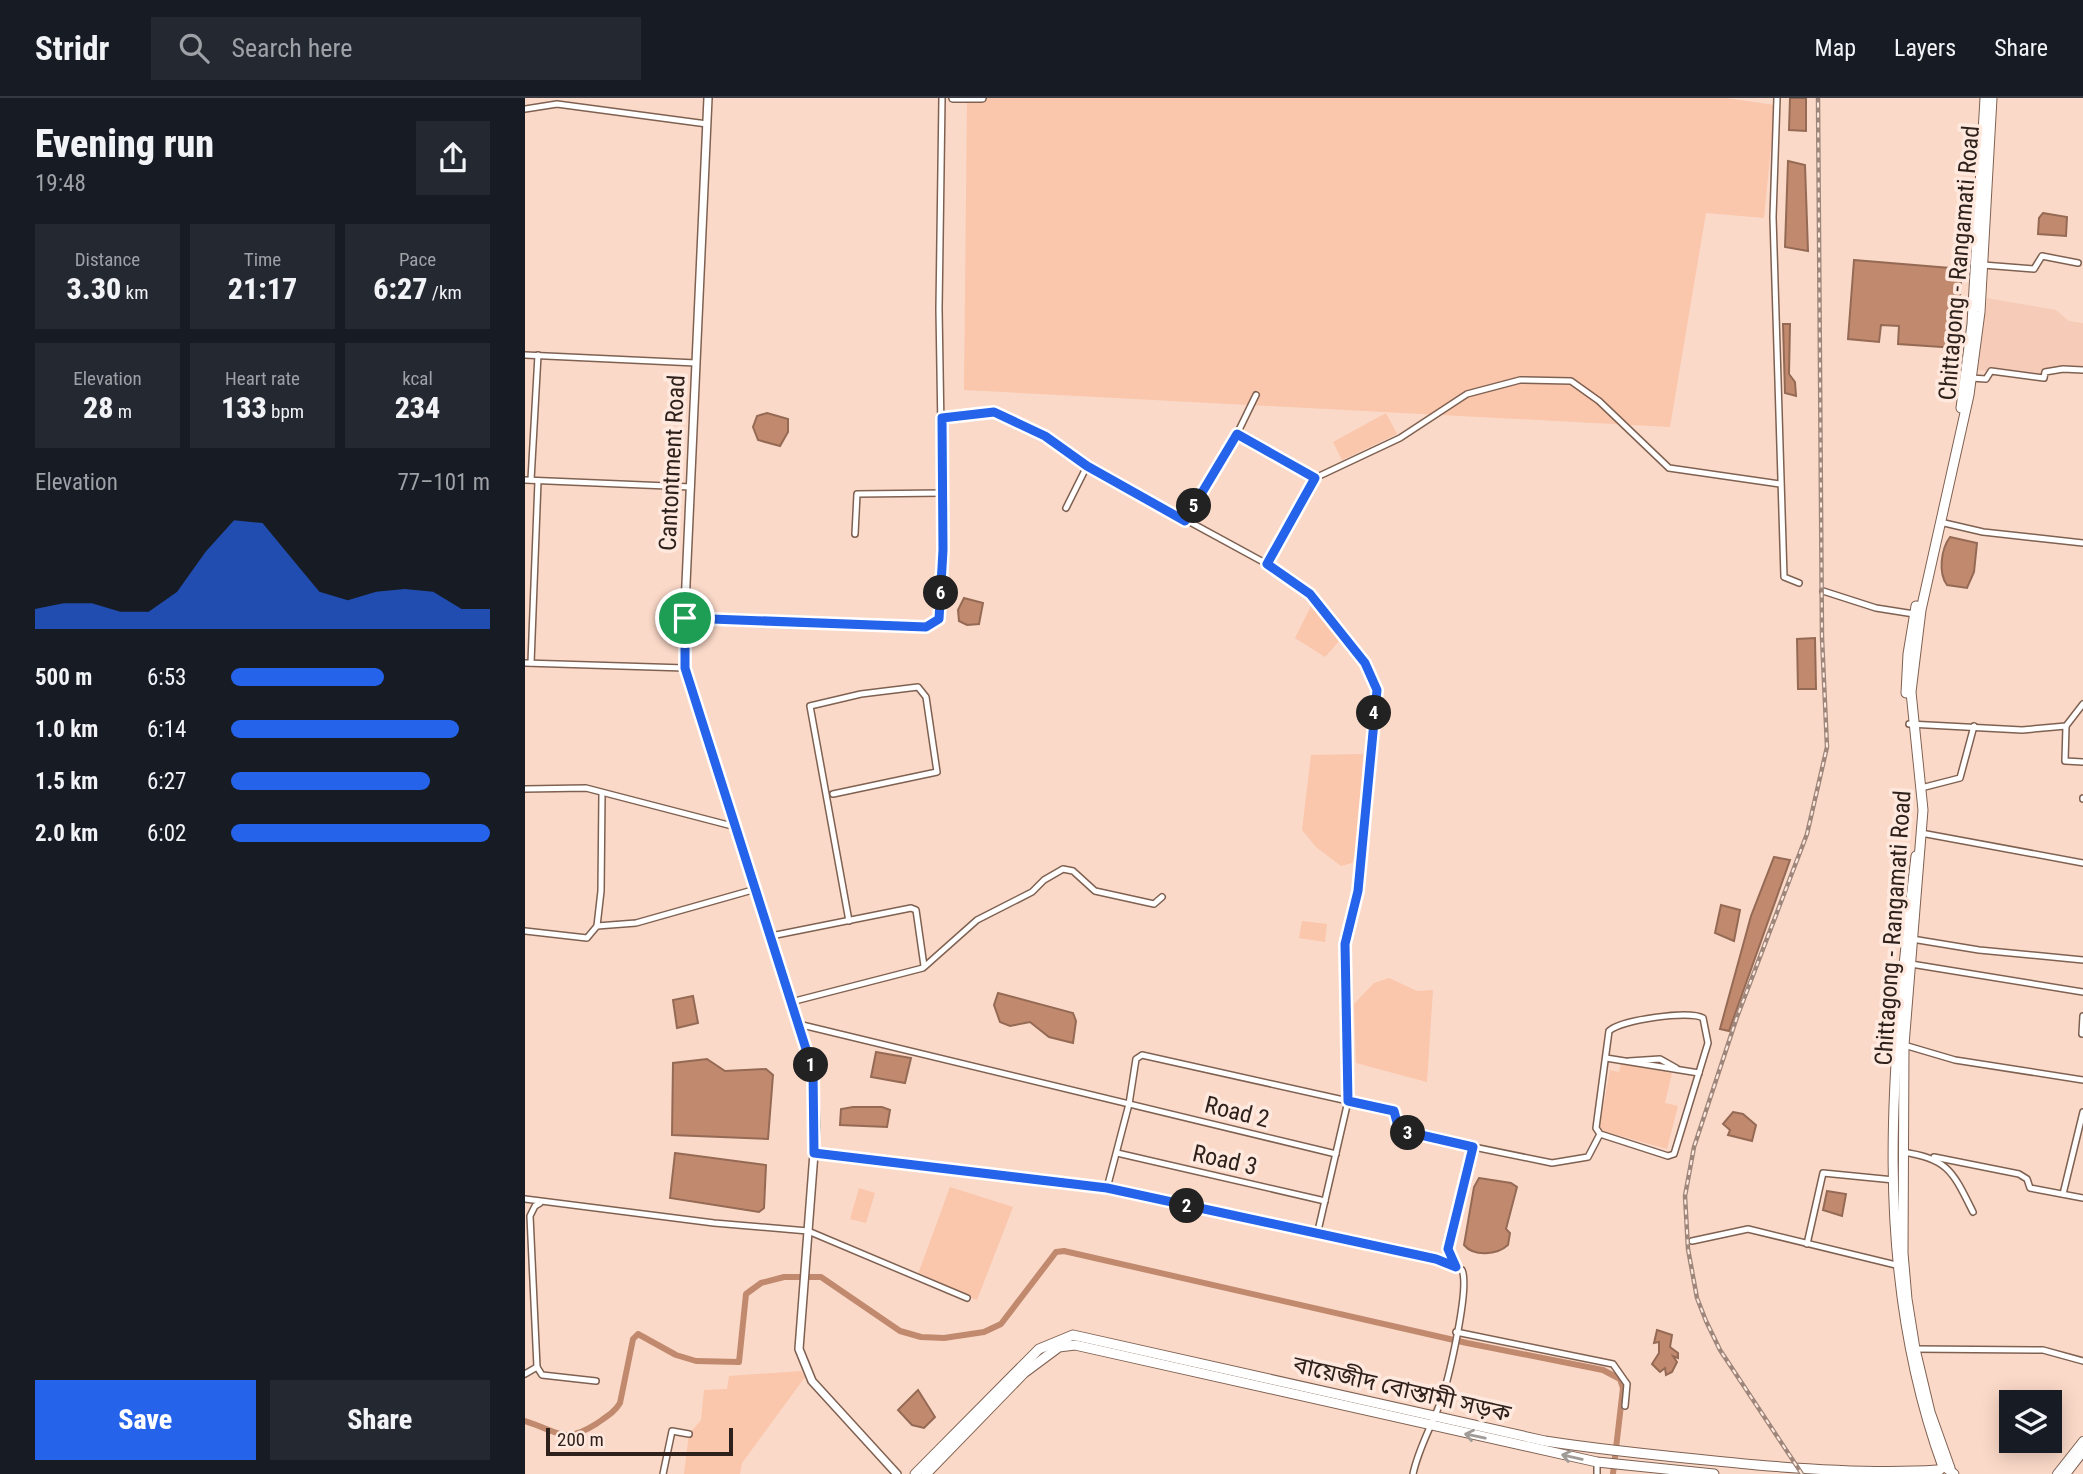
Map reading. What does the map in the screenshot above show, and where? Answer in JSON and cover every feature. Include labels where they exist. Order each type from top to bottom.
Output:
[{"type":"main road","name":"Chittagong - Rangamati Road","points":[[1944,1471],[1926,1422],[1908,1353],[1896,1265],[1896,1048],[1920,833],[1920,788],[1906,677],[1914,614],[1958,427],[1972,324],[1985,98]]},
{"type":"main road","name":"Chittagong - Rangamati Road","points":[[1911,724],[1916,640],[1971,378],[1983,265],[1992,98]]},
{"type":"main road","name":"Chittagong - Rangamati Road","points":[[1910,939],[1911,964],[1904,1045],[1903,1253],[1915,1349],[1944,1471]]},
{"type":"main road","name":"বায়েজীদ বোস্তামী সড়ক","points":[[915,1474],[1039,1349],[1073,1335],[1433,1416],[1605,1451],[1847,1474],[1917,1474],[1944,1471]]},
{"type":"main road","name":"বায়েজীদ বোস্তামী সড়ক","points":[[926,1474],[1024,1373],[1059,1347],[1075,1345],[1599,1463],[1714,1474]]},
{"type":"main road","points":[[2057,1474],[2083,1441]]},
{"type":"main road","points":[[2067,1474],[2083,1452]]},
{"type":"street","name":"Cantontment Road","points":[[708,98],[685,668],[813,1071],[814,1153],[799,1349],[812,1381],[897,1474]]},
{"type":"street","points":[[685,618],[926,627],[939,619],[943,493],[939,309],[941,98]]},
{"type":"street","points":[[953,98],[982,98]]},
{"type":"street","points":[[1777,98],[1773,217],[1784,577],[1799,583]]},
{"type":"street","points":[[525,109],[557,104],[707,124]]},
{"type":"street","points":[[1983,265],[2034,269],[2042,256],[2078,263]]},
{"type":"street","points":[[525,355],[696,363]]},
{"type":"street","points":[[538,355],[531,480],[528,663],[685,668]]},
{"type":"street","points":[[1971,378],[1986,379],[1991,371],[2044,378],[2045,372],[2083,370]]},
{"type":"street","points":[[1267,564],[1315,478],[1400,438],[1467,394],[1540,378],[1571,381],[1599,401],[1669,468],[1780,484]]},
{"type":"street","points":[[1185,521],[1237,434],[1256,396]]},
{"type":"street","points":[[942,418],[994,412],[1045,436],[1087,466],[1267,564],[1310,594],[1365,663],[1377,690],[1360,880],[1345,944],[1348,1101],[1317,1235]]},
{"type":"street","points":[[1237,434],[1315,478]]},
{"type":"street","points":[[1066,508],[1087,466]]},
{"type":"street","points":[[531,480],[691,487]]},
{"type":"street","points":[[855,534],[857,494],[943,493]]},
{"type":"street","points":[[1940,523],[1983,532],[2083,543]]},
{"type":"street","points":[[1823,591],[1876,608],[1914,614]]},
{"type":"street","points":[[833,794],[937,772],[926,697],[918,687],[861,694],[810,706],[849,920]]},
{"type":"street","points":[[2083,704],[2066,726],[2065,761],[2083,762]]},
{"type":"street","points":[[1911,724],[2022,730],[2066,726]]},
{"type":"street","points":[[1920,788],[1960,778],[1974,726]]},
{"type":"street","points":[[525,789],[586,788],[736,827]]},
{"type":"street","points":[[525,931],[587,939],[597,926],[601,891],[602,793]]},
{"type":"street","points":[[1920,833],[2083,863]]},
{"type":"street","points":[[791,1002],[923,968],[971,924],[1032,892],[1044,880],[1063,869],[1073,871],[1095,891],[1154,904],[1162,897]]},
{"type":"street","points":[[597,926],[636,923],[755,888]]},
{"type":"street","points":[[771,936],[911,908],[916,910],[923,968]]},
{"type":"street","points":[[1910,939],[1979,950],[2083,960]]},
{"type":"street","points":[[1911,964],[2083,992]]},
{"type":"street","points":[[1694,1014],[1703,1018],[1709,1035],[1674,1154],[1668,1156],[1600,1134],[1596,1128],[1606,1058],[1609,1031],[1616,1025],[1694,1014]]},
{"type":"street","points":[[2082,1034],[2083,1016]]},
{"type":"street","name":"Road 2","points":[[798,1024],[1336,1154]]},
{"type":"street","points":[[1904,1045],[1955,1060],[2083,1080]]},
{"type":"street","points":[[1107,1188],[1129,1104],[1136,1059],[1142,1055],[1394,1111],[1399,1130],[1559,1163],[1588,1157],[1600,1134]]},
{"type":"street","points":[[1606,1058],[1699,1073]]},
{"type":"street","points":[[2063,1194],[2083,1112]]},
{"type":"street","points":[[1456,1267],[1448,1249],[1473,1147]]},
{"type":"street","points":[[1902,1152],[2019,1174],[2027,1180],[2029,1188],[2083,1198]]},
{"type":"street","points":[[814,1153],[1107,1188],[1436,1259],[1462,1270],[1465,1278],[1442,1396],[1428,1425],[1413,1474]]},
{"type":"street","name":"Road 3","points":[[1117,1153],[1325,1201]]},
{"type":"street","points":[[1934,1157],[1957,1179],[1973,1212]]},
{"type":"street","points":[[1807,1244],[1823,1173],[1894,1180]]},
{"type":"street","points":[[525,1199],[714,1223],[808,1231],[967,1298]]},
{"type":"street","points":[[543,1202],[535,1206],[530,1216],[537,1367],[544,1376],[596,1381]]},
{"type":"street","points":[[1692,1241],[1748,1229],[1896,1265]]},
{"type":"street","points":[[1456,1334],[1613,1364],[1627,1384],[1625,1406]]},
{"type":"street","points":[[1915,1349],[2043,1350],[2083,1361]]},
{"type":"street","points":[[525,1374],[537,1367]]},
{"type":"street","points":[[663,1474],[672,1431],[689,1434]]},
{"type":"street","points":[[1597,1474],[1599,1463]]},
{"type":"shaded area","points":[[967,98],[1726,98],[1775,105],[1764,218],[1706,213],[1670,427],[964,390]]},
{"type":"shaded area","points":[[1790,98],[1806,98],[1806,131],[1789,130]]},
{"type":"shaded area","points":[[1788,161],[1805,165],[1808,251],[1785,247]]},
{"type":"shaded area","points":[[2043,213],[2067,217],[2066,236],[2038,234],[2039,218]]},
{"type":"shaded area","points":[[1854,260],[1962,269],[1956,348],[1898,344],[1899,326],[1881,325],[1879,342],[1848,339]]},
{"type":"shaded area","points":[[1987,298],[2056,310],[2069,321],[2083,323],[2083,370],[2066,367],[2043,369],[2041,378],[1978,370]]},
{"type":"shaded area","points":[[1783,324],[1790,324],[1789,374],[1795,382],[1796,396],[1785,393]]},
{"type":"shaded area","points":[[767,413],[788,419],[788,432],[780,446],[758,440],[753,427],[757,416]]},
{"type":"shaded area","points":[[1386,413],[1397,434],[1342,460],[1333,442]]},
{"type":"shaded area","points":[[1950,537],[1977,543],[1974,572],[1967,588],[1947,585],[1942,574],[1944,548]]},
{"type":"shaded area","points":[[964,598],[983,603],[979,624],[967,625],[959,621],[958,610]]},
{"type":"shaded area","points":[[1311,606],[1340,640],[1325,657],[1295,638]]},
{"type":"shaded area","points":[[1815,638],[1816,689],[1798,689],[1797,639]]},
{"type":"shaded area","points":[[1363,754],[1359,846],[1352,863],[1341,866],[1316,847],[1302,830],[1311,755]]},
{"type":"shaded area","points":[[1774,857],[1790,860],[1729,1031],[1720,1029],[1751,916]]},
{"type":"shaded area","points":[[1721,905],[1740,910],[1734,941],[1715,933]]},
{"type":"shaded area","points":[[1302,921],[1327,924],[1325,942],[1299,938]]},
{"type":"shaded area","points":[[1389,978],[1417,991],[1433,990],[1427,1082],[1356,1063],[1354,1004],[1374,983]]},
{"type":"shaded area","points":[[998,993],[1073,1013],[1076,1021],[1073,1043],[1049,1037],[1030,1022],[1010,1026],[1000,1022],[994,1005]]},
{"type":"shaded area","points":[[693,996],[698,1023],[677,1028],[673,1000]]},
{"type":"shaded area","points":[[876,1052],[911,1058],[905,1083],[871,1077]]},
{"type":"shaded area","points":[[707,1059],[725,1071],[766,1069],[773,1075],[768,1139],[672,1135],[673,1063]]},
{"type":"shaded area","points":[[1621,1064],[1672,1073],[1665,1103],[1678,1106],[1667,1149],[1599,1130],[1610,1070],[1619,1072]]},
{"type":"shaded area","points":[[882,1107],[890,1110],[887,1127],[840,1125],[841,1109]]},
{"type":"shaded area","points":[[1733,1112],[1743,1114],[1756,1125],[1752,1141],[1728,1135],[1730,1130],[1723,1124]]},
{"type":"shaded area","points":[[675,1153],[766,1165],[764,1208],[759,1212],[670,1198]]},
{"type":"shaded area","points":[[1479,1178],[1511,1183],[1517,1187],[1506,1229],[1510,1233],[1508,1245],[1492,1253],[1479,1253],[1464,1245],[1474,1187]]},
{"type":"shaded area","points":[[950,1187],[1013,1207],[977,1300],[917,1277]]},
{"type":"shaded area","points":[[859,1188],[875,1193],[866,1223],[850,1219]]},
{"type":"shaded area","points":[[1827,1191],[1846,1194],[1842,1216],[1823,1210]]},
{"type":"shaded area","points":[[1657,1330],[1672,1335],[1670,1347],[1678,1353],[1678,1358],[1673,1356],[1677,1362],[1672,1372],[1666,1375],[1665,1368],[1660,1372],[1652,1364],[1659,1353],[1659,1342],[1654,1343]]},
{"type":"shaded area","points":[[801,1371],[805,1377],[742,1463],[740,1474],[684,1474],[689,1434],[701,1420],[704,1390],[727,1389],[729,1376]]},
{"type":"shaded area","points":[[918,1390],[935,1417],[924,1428],[912,1425],[898,1410]]},
{"type":"waterway","points":[[525,1421],[568,1435],[585,1430],[609,1415],[620,1403],[633,1339],[638,1334],[676,1355],[696,1361],[739,1362],[746,1294],[761,1283],[784,1277],[821,1277],[900,1331],[921,1337],[944,1338],[984,1332],[1001,1324],[1056,1252],[1064,1251],[1467,1343],[1603,1370],[1620,1379],[1623,1388],[1613,1474]]},
{"type":"railway","points":[[1802,1474],[1720,1350],[1706,1321],[1697,1298],[1688,1249],[1685,1196],[1694,1147],[1737,1017],[1807,834],[1827,747],[1822,638],[1818,98]]},
{"type":"route","points":[[994,412],[1045,436],[1087,466],[1185,521],[1237,434],[1315,478],[1267,564],[1310,594],[1365,663],[1377,690],[1358,891],[1345,944],[1348,1101],[1394,1111],[1399,1130],[1473,1147],[1448,1249],[1450,1259],[1456,1267],[1436,1259],[1107,1188],[814,1153],[816,1128],[813,1071],[685,668],[685,618],[926,627],[939,619],[943,550],[942,418],[994,412]]}]
